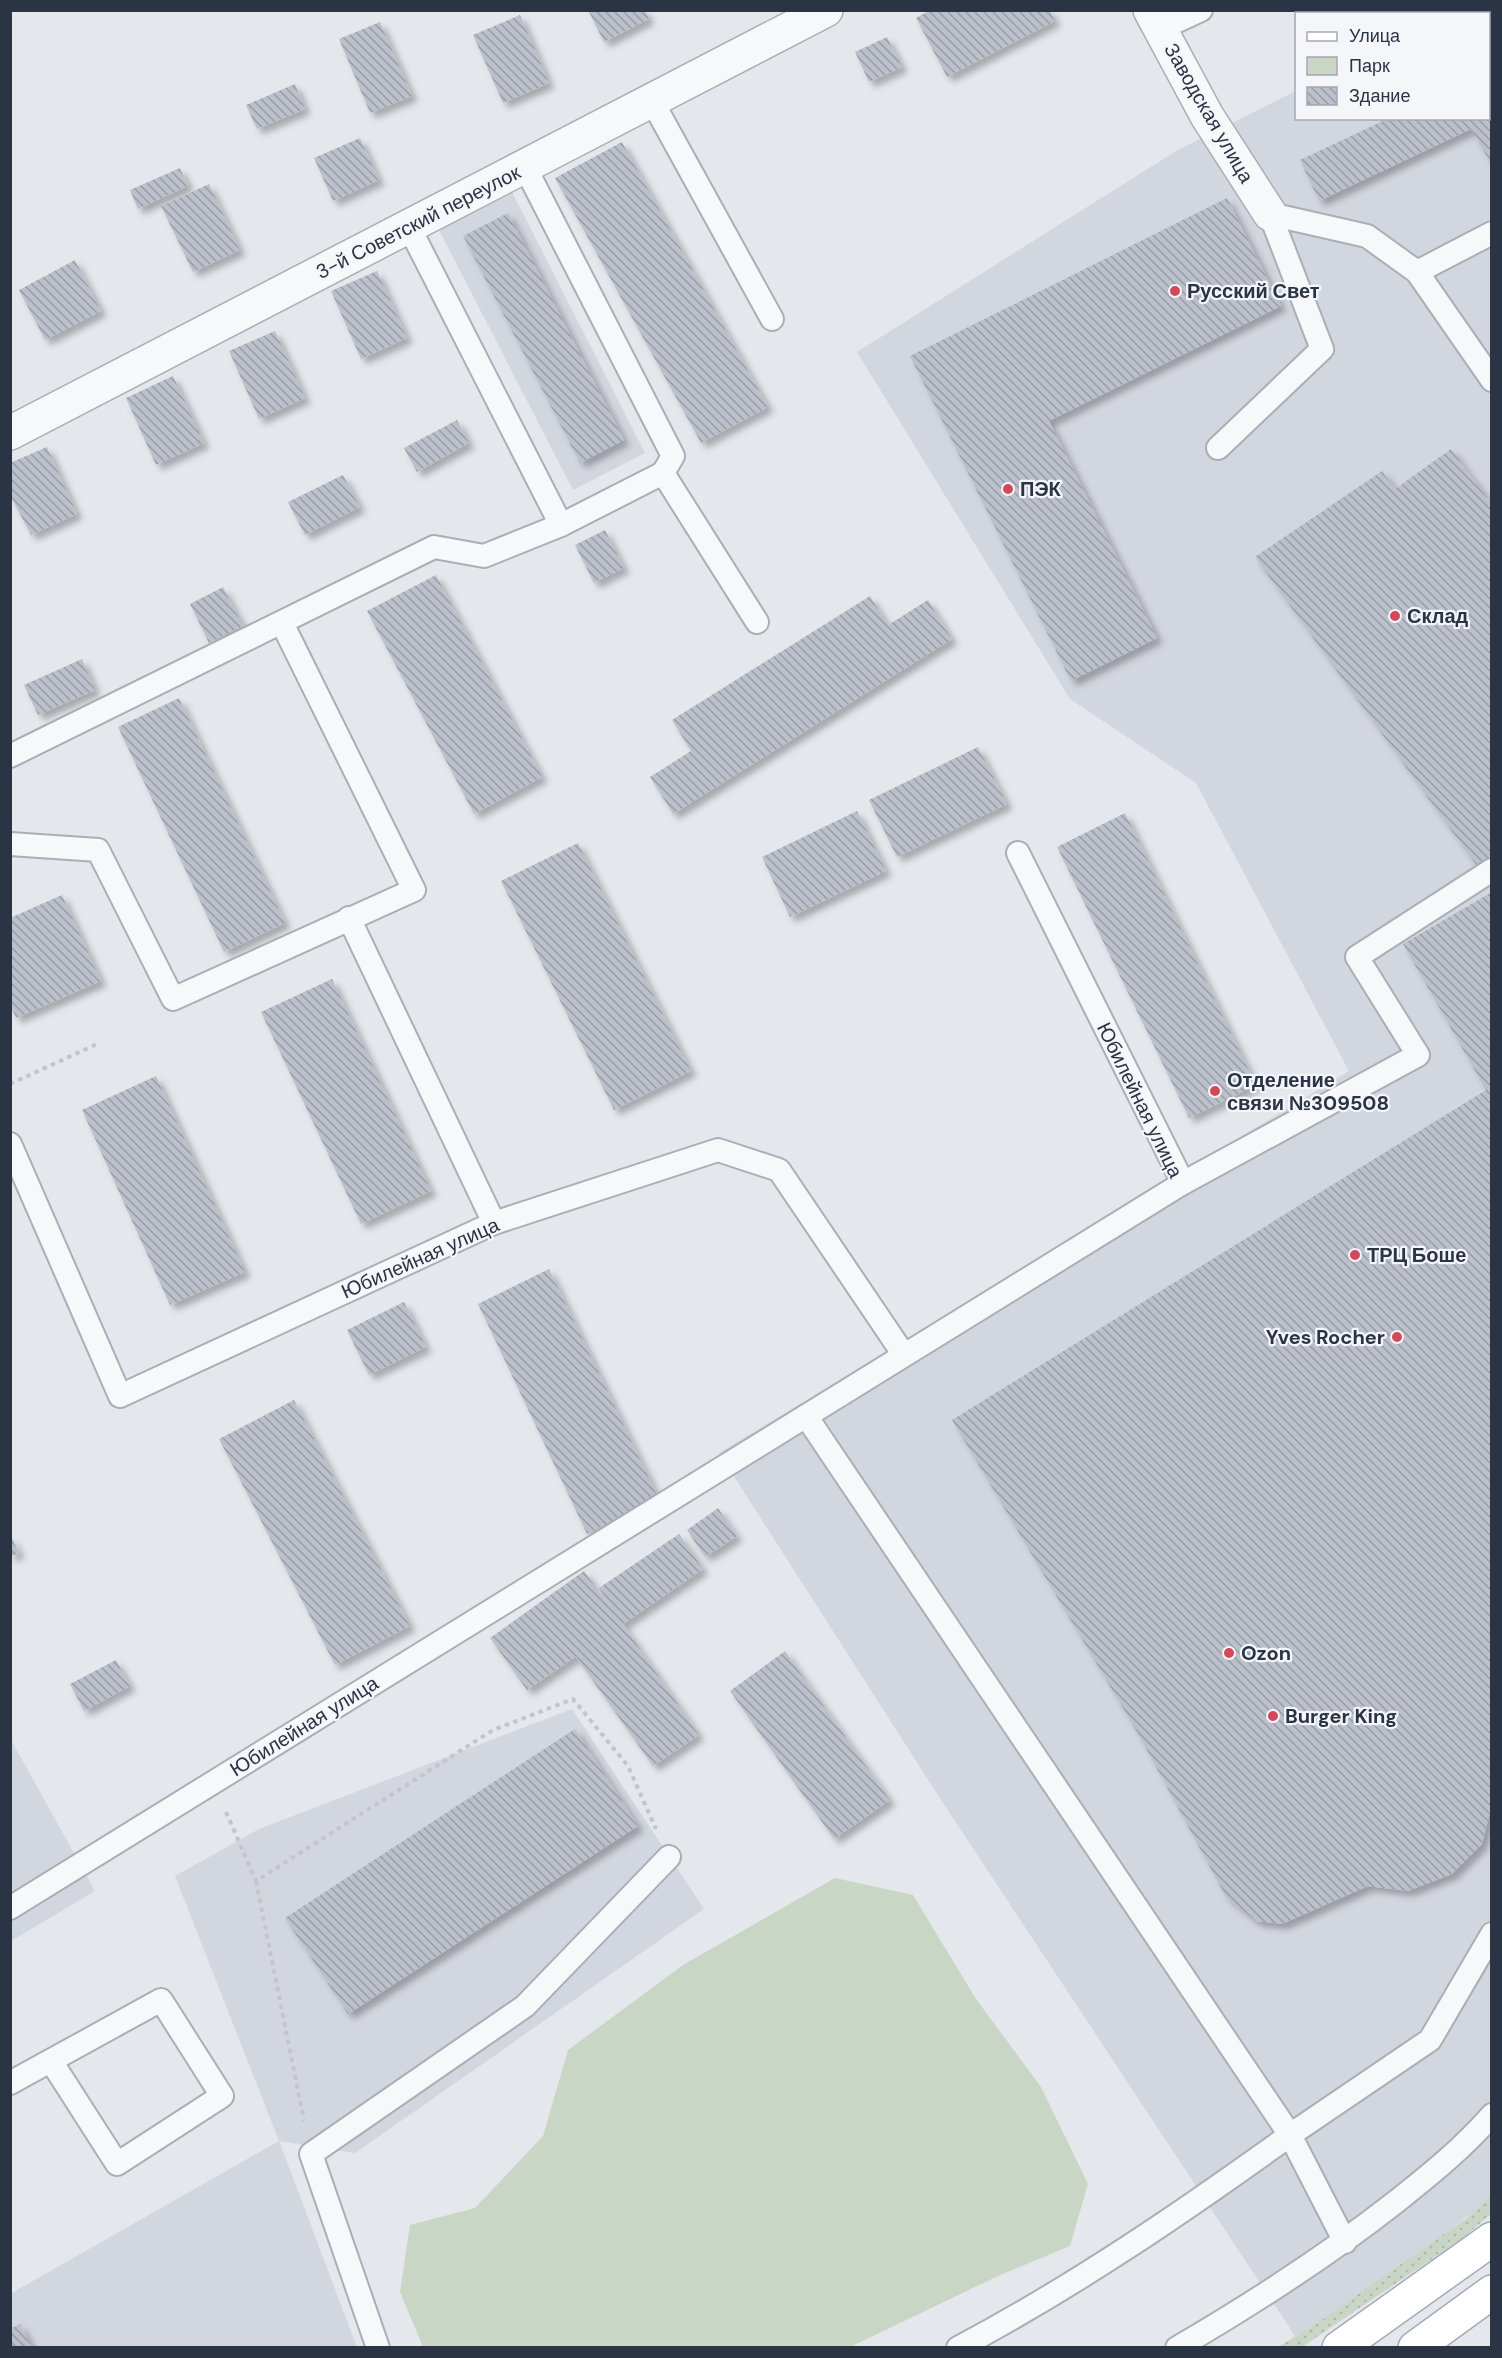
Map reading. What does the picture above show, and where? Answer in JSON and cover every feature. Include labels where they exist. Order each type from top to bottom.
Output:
[{"type":"main road","points":[[1339,2348],[1491,2239]]},
{"type":"main road","points":[[1415,2348],[1491,2292]]},
{"type":"street","name":"3-й Советский переулок","points":[[10,433],[826,10]]},
{"type":"street","name":"Заводская улица","points":[[1155,20],[1207,116],[1270,214]]},
{"type":"lane","points":[[1155,20],[1202,10]]},
{"type":"lane","points":[[652,101],[772,319]]},
{"type":"lane","points":[[10,756],[434,547],[484,556],[561,525],[663,472],[673,456],[525,167]]},
{"type":"lane","points":[[1270,214],[1367,236],[1417,272],[1491,381]]},
{"type":"lane","points":[[1218,448],[1322,349],[1270,214]]},
{"type":"lane","points":[[409,227],[561,525]]},
{"type":"lane","points":[[1417,272],[1491,233]]},
{"type":"lane","points":[[663,472],[757,622]]},
{"type":"lane","points":[[10,844],[98,850],[173,999],[414,890],[282,623]]},
{"type":"lane","name":"Юбилейная улица","points":[[10,1908],[1183,1183],[1018,854]]},
{"type":"lane","points":[[1183,1183],[1418,1055],[1357,957],[1491,870]]},
{"type":"lane","points":[[349,918],[494,1223]]},
{"type":"lane","name":"Юбилейная улица","points":[[10,1144],[120,1396],[494,1223],[718,1150],[779,1170],[904,1355]]},
{"type":"lane","points":[[806,1416],[1290,2135],[1345,2242]]},
{"type":"lane","points":[[378,2348],[311,2154],[525,2006],[669,1857]]},
{"type":"lane","points":[[958,2348],[1025,2312],[1169,2223],[1290,2135],[1430,2040],[1491,1934]]},
{"type":"lane","points":[[10,2083],[161,2000],[222,2096],[117,2164],[51,2061]]},
{"type":"lane","points":[[1177,2348],[1253,2303],[1345,2242],[1463,2148],[1491,2115]]},
{"type":"path","points":[[10,1084],[97,1044]]},
{"type":"path","points":[[256,1881],[493,1730],[573,1699],[628,1766],[669,1857]]},
{"type":"path","points":[[214,1782],[256,1881],[311,2154]]},
{"type":"shaded area","points":[[1491,11],[1491,2199],[1299,2342],[943,1803],[719,1453],[1349,1071],[1196,783],[1070,699],[857,352],[1176,151],[1295,92],[1295,120],[1490,120],[1490,12],[1456,12]]},
{"type":"shaded area","points":[[512,192],[645,453],[573,490],[439,230]]},
{"type":"shaded area","points":[[572,1709],[704,1909],[355,2153],[279,2141],[175,1876],[259,1829]]},
{"type":"shaded area","points":[[10,1738],[95,1891],[11,1941],[10,1941]]},
{"type":"shaded area","points":[[279,2141],[357,2347],[11,2347],[10,2294]]},
{"type":"green space","points":[[835,1878],[913,1895],[976,1999],[1041,2087],[1088,2184],[1070,2246],[998,2276],[850,2347],[423,2347],[400,2292],[410,2225],[475,2208],[543,2136],[568,2050],[683,1965]]},
{"type":"green space","points":[[1491,2196],[1491,2214],[1460,2240],[1302,2347],[1278,2347],[1310,2328],[1467,2218]]},
{"type":"building","points":[[588,10],[645,10],[649,19],[604,42]]},
{"type":"building","points":[[930,10],[1050,10],[1055,21],[947,77],[916,18]]},
{"type":"building","points":[[520,15],[549,83],[503,103],[473,35]]},
{"type":"building","points":[[380,22],[412,96],[370,113],[339,39]]},
{"type":"building","points":[[1492,34],[1492,165],[1471,129],[1319,201],[1300,160],[1385,120],[1490,120],[1490,35]]},
{"type":"building","points":[[887,37],[902,67],[869,82],[855,52]]},
{"type":"building","points":[[295,84],[305,109],[257,129],[246,105]]},
{"type":"building","points":[[360,138],[379,180],[333,201],[314,158]]},
{"type":"building","points":[[622,142],[768,407],[701,443],[555,178]]},
{"type":"building","points":[[180,168],[188,186],[138,209],[130,190]]},
{"type":"building","points":[[209,184],[240,250],[193,272],[161,206]]},
{"type":"building","points":[[1227,198],[1281,306],[1049,421],[1157,638],[1071,681],[910,356]]},
{"type":"building","points":[[508,213],[624,440],[580,463],[463,236]]},
{"type":"building","points":[[75,260],[101,311],[45,340],[19,290]]},
{"type":"building","points":[[377,271],[407,338],[361,359],[331,291]]},
{"type":"building","points":[[275,331],[305,398],[259,419],[229,351]]},
{"type":"building","points":[[173,376],[204,443],[156,465],[126,398]]},
{"type":"building","points":[[457,420],[469,443],[417,472],[404,448]]},
{"type":"building","points":[[47,447],[77,514],[31,535],[10,495],[10,463]]},
{"type":"building","name":"Склад","points":[[1451,449],[1492,505],[1492,859],[1479,869],[1255,557],[1382,471],[1395,489]]},
{"type":"building","points":[[343,475],[360,507],[305,535],[288,502]]},
{"type":"building","points":[[605,530],[624,568],[594,583],[575,545]]},
{"type":"building","points":[[436,575],[542,777],[474,814],[367,611]]},
{"type":"building","points":[[223,587],[243,626],[209,643],[190,604]]},
{"type":"building","points":[[870,596],[888,625],[928,600],[952,639],[673,814],[650,777],[691,751],[672,720]]},
{"type":"building","points":[[82,659],[95,690],[38,715],[24,685]]},
{"type":"building","points":[[179,698],[285,923],[224,952],[118,727]]},
{"type":"building","points":[[978,747],[1007,804],[897,857],[869,800]]},
{"type":"building","points":[[857,811],[886,871],[790,917],[762,857]]},
{"type":"building","points":[[1125,813],[1256,1085],[1189,1118],[1057,847]]},
{"type":"building","points":[[578,843],[691,1071],[614,1110],[501,881]]},
{"type":"building","name":"ТРЦ Боше","points":[[1492,892],[1491,1808],[1482,1844],[1452,1874],[1408,1891],[1368,1886],[1282,1924],[1256,1921],[1226,1897],[1140,1737],[952,1420],[1486,1090],[1403,944]]},
{"type":"building","points":[[62,895],[101,981],[16,1018],[10,1005],[10,918]]},
{"type":"building","points":[[332,979],[431,1191],[361,1224],[261,1012]]},
{"type":"building","points":[[156,1076],[245,1272],[170,1305],[82,1110]]},
{"type":"building","points":[[549,1269],[659,1499],[587,1534],[478,1304]]},
{"type":"building","points":[[404,1302],[426,1347],[369,1375],[347,1330]]},
{"type":"building","points":[[294,1400],[410,1626],[335,1665],[219,1439]]},
{"type":"building","points":[[718,1508],[737,1536],[705,1557],[687,1530]]},
{"type":"building","points":[[10,1534],[19,1553],[10,1557]]},
{"type":"building","points":[[679,1534],[703,1569],[527,1690],[490,1638],[584,1571],[613,1611],[599,1588]]},
{"type":"building","points":[[623,1624],[699,1735],[653,1766],[576,1657]]},
{"type":"building","points":[[785,1651],[890,1800],[834,1839],[730,1691]]},
{"type":"building","points":[[116,1660],[130,1686],[84,1711],[70,1684]]},
{"type":"building","points":[[575,1729],[638,1826],[348,2014],[285,1918]]},
{"type":"building","points":[[20,2324],[32,2348],[10,2348],[10,2329]]},
{"type":"place","name":"Русский Свет","points":[[1175,291]]},
{"type":"place","name":"ПЭК","points":[[1008,489]]},
{"type":"place","name":"Склад","points":[[1395,616]]},
{"type":"place","name":"Отделение связи №309508","points":[[1215,1091]]},
{"type":"place","name":"ТРЦ Боше","points":[[1355,1255]]},
{"type":"place","name":"Yves Rocher","points":[[1397,1337]]},
{"type":"place","name":"Ozon","points":[[1229,1653]]},
{"type":"place","name":"Burger King","points":[[1273,1716]]}]
